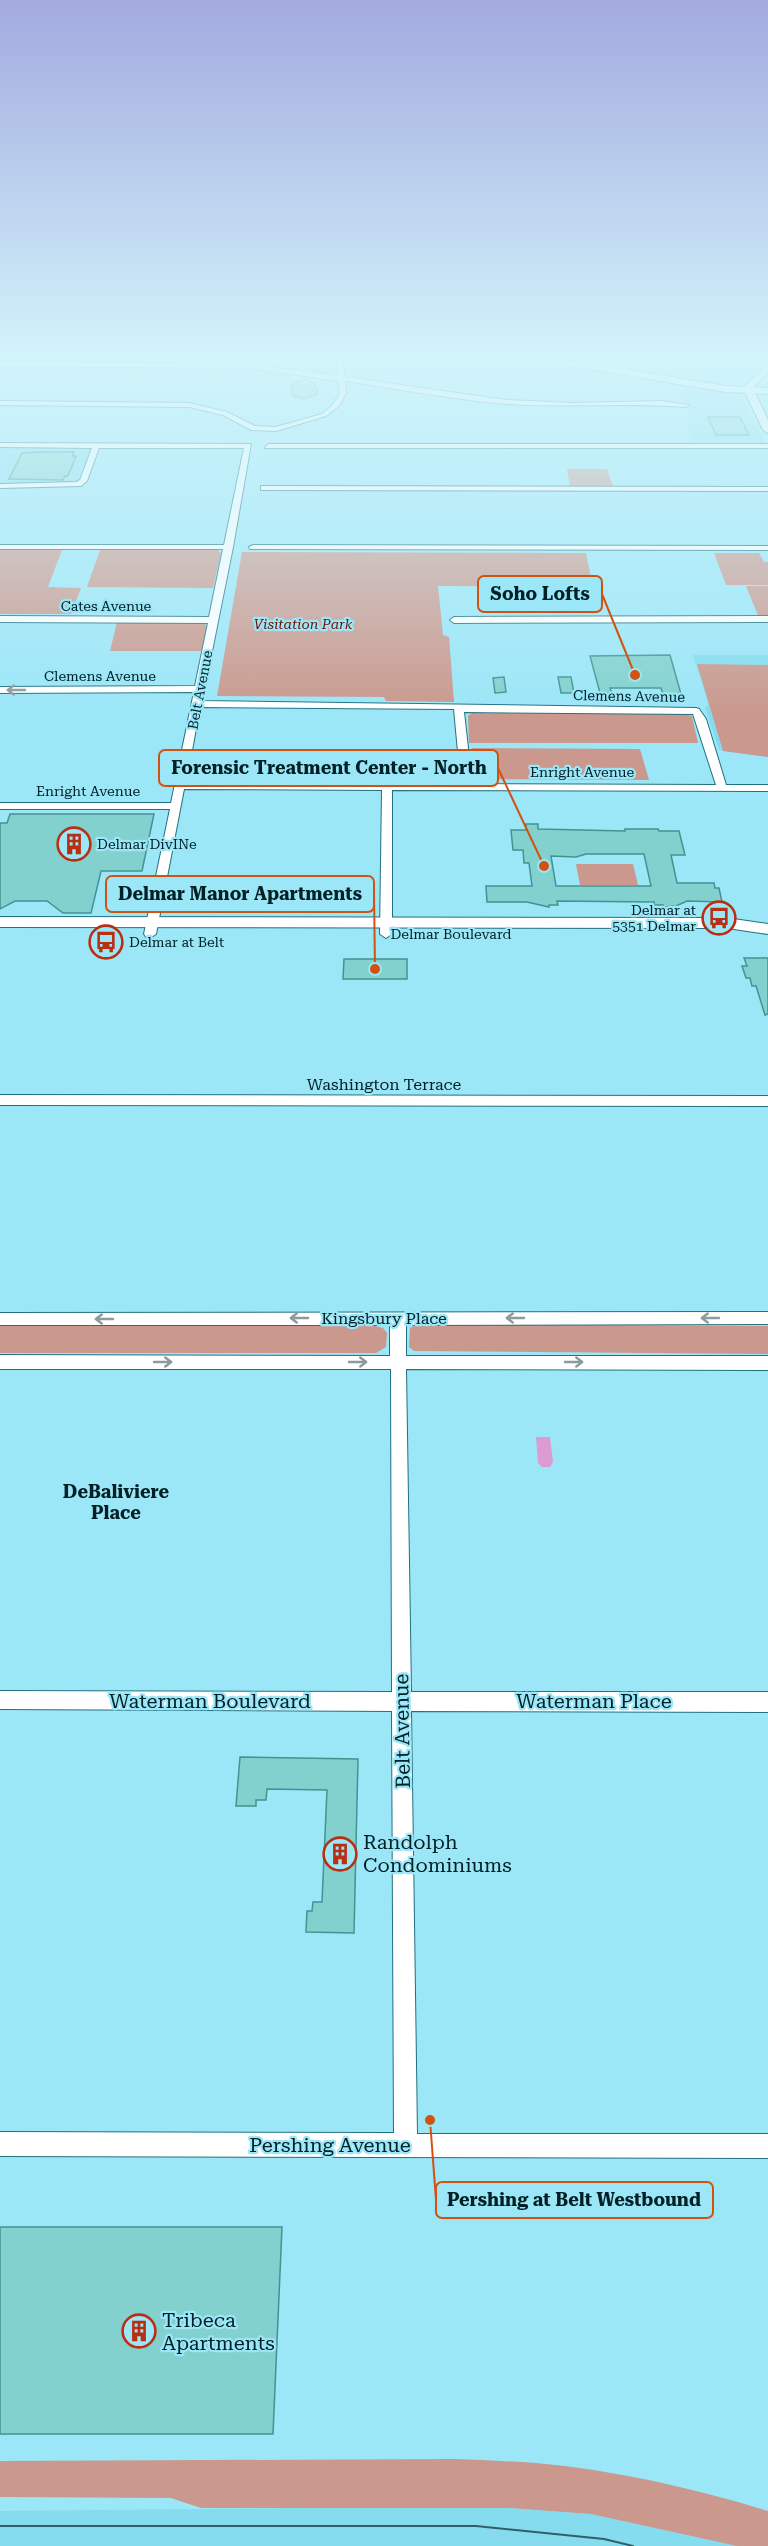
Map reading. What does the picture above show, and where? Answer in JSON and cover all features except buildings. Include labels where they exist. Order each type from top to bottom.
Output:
[{"type":"main road","name":"Delmar Boulevard","points":[[0,922],[151,928],[386,929],[731,935],[762,929]]},
{"type":"main road","name":"Delmar Boulevard","points":[[0,934],[151,928]]},
{"type":"street","points":[[0,486],[78,484],[83,481]]},
{"type":"street","name":"Belt Avenue","points":[[151,928],[241,481]]},
{"type":"street","points":[[264,488],[768,489]]},
{"type":"street","points":[[0,547],[229,547]]},
{"type":"street","points":[[253,547],[768,548]]},
{"type":"street","name":"Cates Avenue","points":[[0,619],[213,620]]},
{"type":"street","points":[[454,620],[768,620]]},
{"type":"street","name":"Clemens Avenue","points":[[0,690],[200,689]]},
{"type":"street","points":[[198,704],[463,707],[467,787]]},
{"type":"street","name":"Clemens Avenue","points":[[463,707],[696,711],[701,719],[722,788]]},
{"type":"street","name":"Enright Avenue","points":[[181,786],[768,788]]},
{"type":"street","points":[[386,929],[387,788]]},
{"type":"street","name":"Enright Avenue","points":[[0,806],[177,806]]},
{"type":"street","name":"Washington Terrace","points":[[0,1100],[768,1101]]},
{"type":"street","name":"Belt Avenue","points":[[398,1318],[411,1701],[406,2145]]},
{"type":"street","name":"Kingsbury Place","points":[[0,1319],[768,1318]]},
{"type":"street","points":[[0,1362],[768,1363]]},
{"type":"street","name":"Waterman Boulevard","points":[[0,1700],[411,1701]]},
{"type":"street","name":"Waterman Place","points":[[411,1701],[768,1702]]},
{"type":"street","name":"Pershing Avenue","points":[[0,2144],[768,2146]]},
{"type":"shaded area","points":[[0,481],[77,481],[75,482],[0,484]]},
{"type":"shaded area","points":[[693,655],[768,655],[768,757],[719,750],[705,707],[709,706]]},
{"type":"shaded area","points":[[536,1437],[550,1437],[553,1462],[550,1467],[542,1467],[538,1463]]},
{"type":"shaded area","points":[[510,2508],[591,2514],[737,2546],[0,2546],[0,2511]]},
{"type":"green space","points":[[569,481],[611,481],[613,486],[570,486]]},
{"type":"green space","points":[[216,549],[221,553],[213,588],[87,587],[100,550]]},
{"type":"green space","points":[[0,550],[62,550],[48,587],[81,588],[71,614],[0,614]]},
{"type":"green space","name":"Visitation Park","points":[[242,552],[586,553],[593,587],[438,586],[443,635],[449,637],[454,702],[386,701],[384,697],[217,696]]},
{"type":"green space","points":[[714,553],[759,553],[764,562],[768,562],[768,585],[726,585]]},
{"type":"green space","points":[[746,586],[768,586],[768,618],[759,618]]},
{"type":"green space","points":[[117,622],[203,622],[207,626],[201,651],[110,651]]},
{"type":"green space","points":[[697,664],[768,665],[768,757],[723,751]]},
{"type":"green space","points":[[472,713],[685,714],[692,716],[698,743],[469,743],[468,716]]},
{"type":"green space","points":[[472,748],[640,749],[649,780],[474,779]]},
{"type":"green space","points":[[576,864],[633,864],[638,885],[580,885]]},
{"type":"green space","points":[[428,1324],[768,1326],[768,1354],[414,1351],[409,1347],[410,1328]]},
{"type":"green space","points":[[0,1326],[375,1326],[383,1328],[387,1333],[386,1347],[376,1353],[0,1353]]},
{"type":"green space","points":[[454,2459],[536,2463],[595,2470],[653,2481],[740,2503],[768,2511],[768,2546],[737,2546],[591,2514],[510,2508],[201,2508],[171,2498],[0,2497],[0,2461]]},
{"type":"tram line","points":[[0,2526],[476,2526],[604,2539],[633,2546]]},
{"type":"place","name":"Soho Lofts","points":[[635,675]]},
{"type":"place","name":"Delmar DivINe","points":[[74,844]]},
{"type":"place","name":"Forensic Treatment Center - North","points":[[544,866]]},
{"type":"place","name":"Delmar at 5351 Delmar","points":[[719,918]]},
{"type":"place","name":"Delmar at Belt","points":[[106,942]]},
{"type":"place","name":"Delmar Manor Apartments","points":[[375,969]]},
{"type":"place","name":"Randolph Condominiums","points":[[340,1854]]},
{"type":"place","name":"Pershing at Belt Westbound","points":[[430,2120]]},
{"type":"place","name":"Tribeca Apartments","points":[[139,2331]]},
{"type":"district","name":"DeBaliviere Place","points":[[116,1501]]}]
